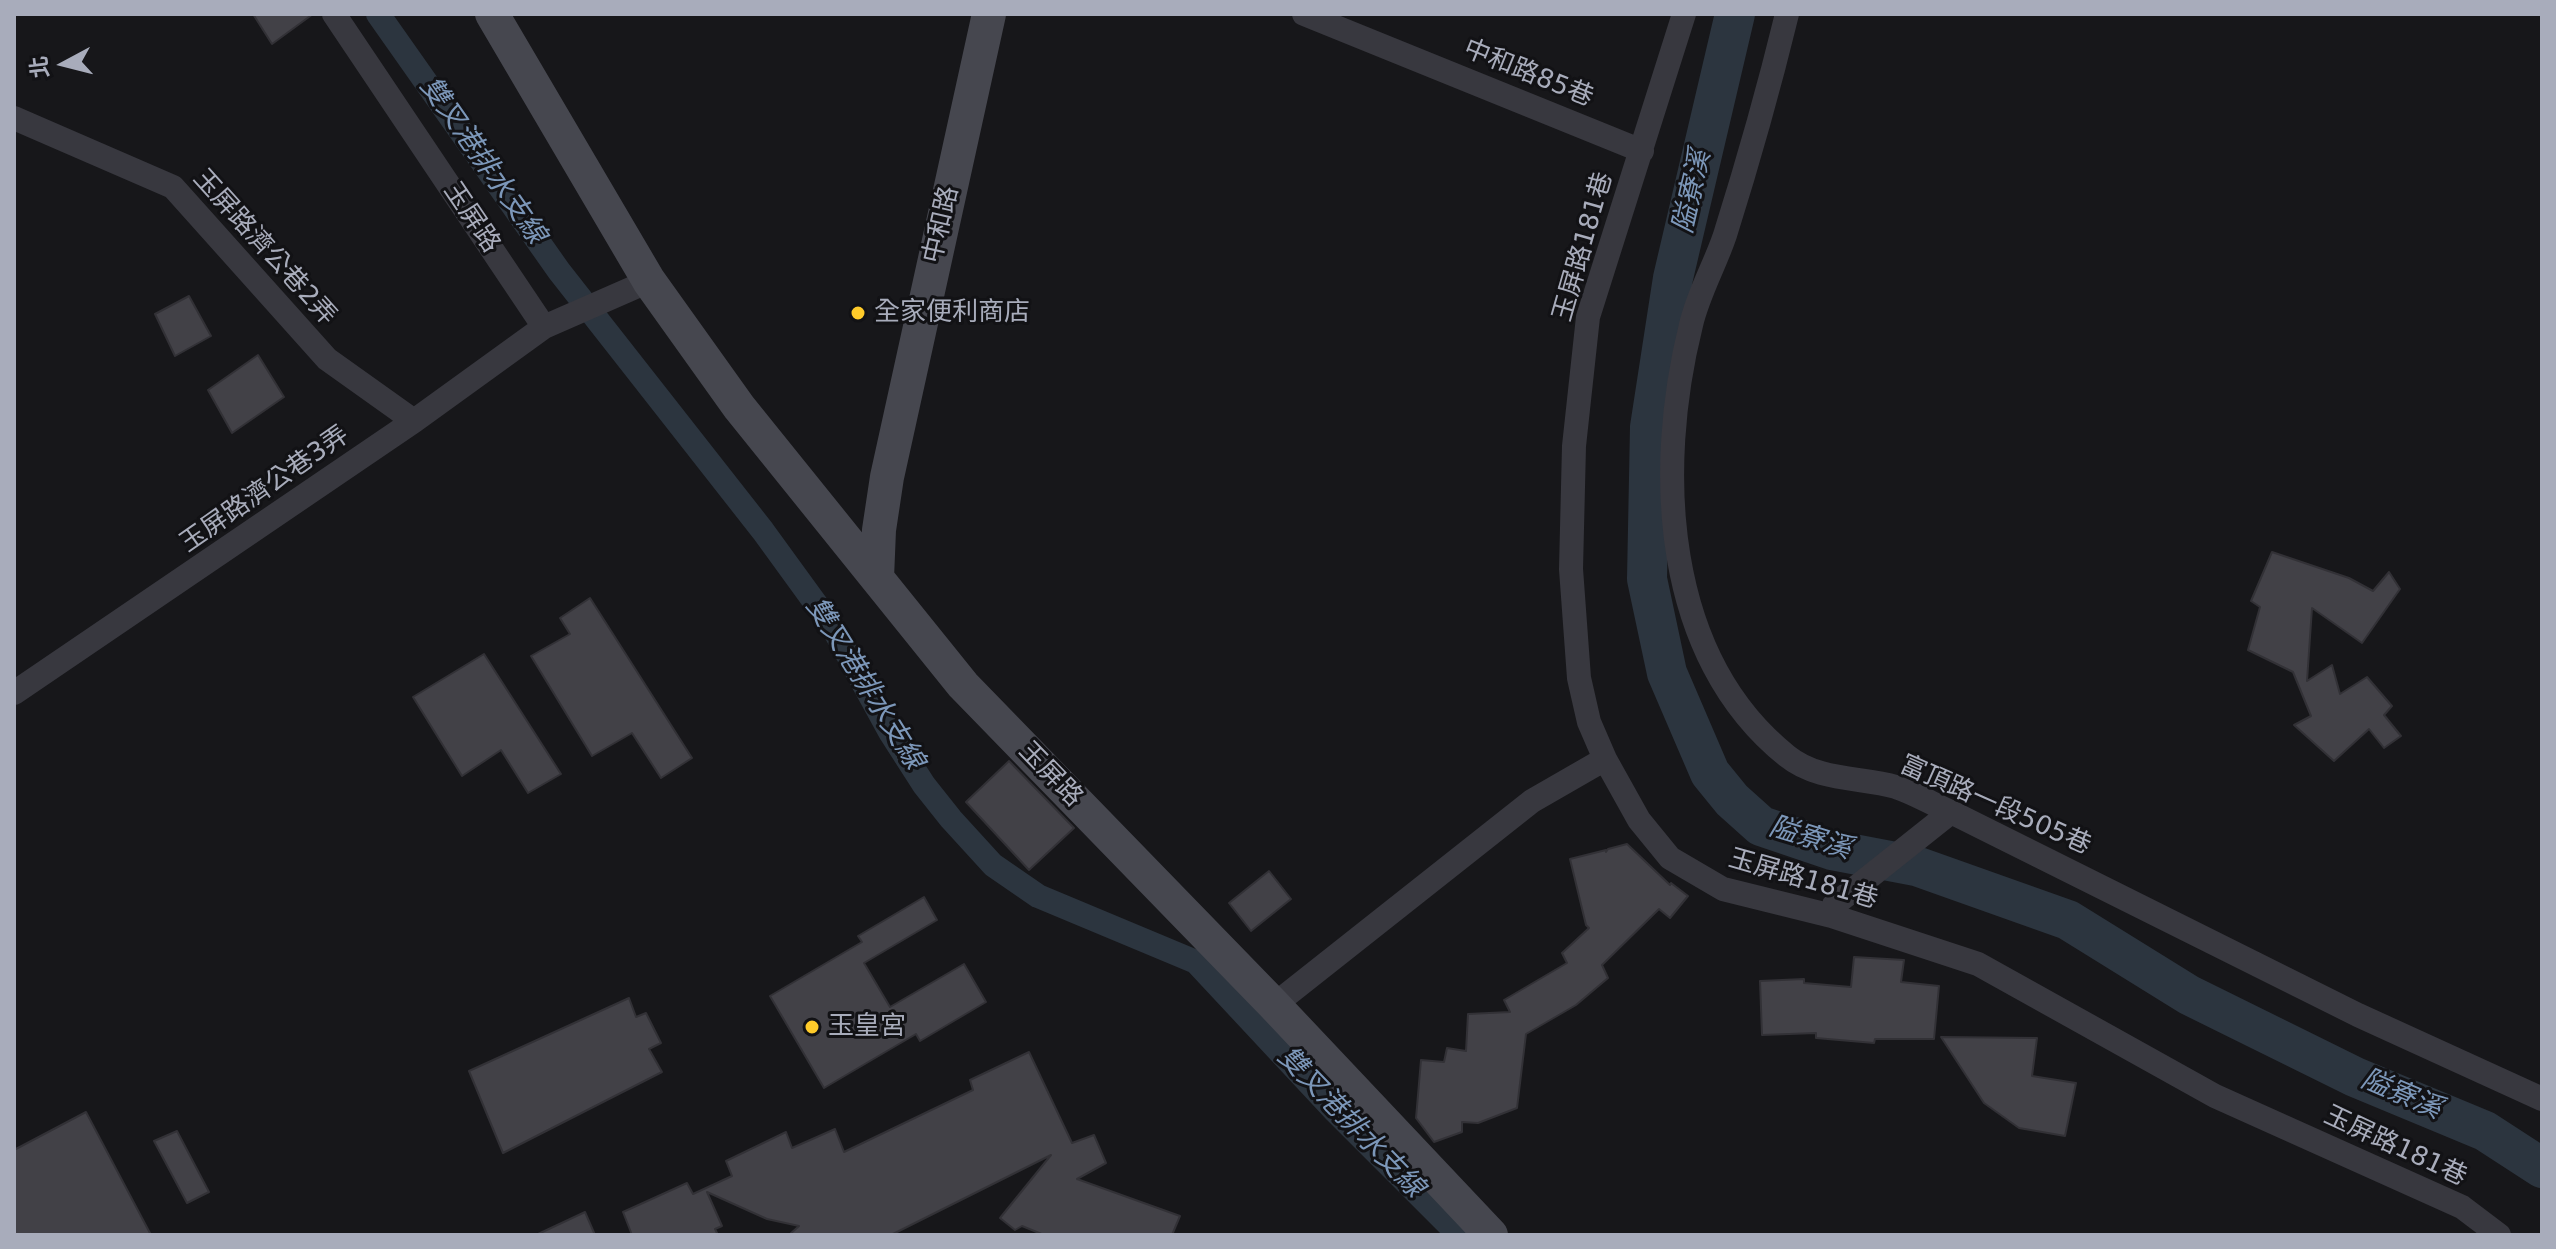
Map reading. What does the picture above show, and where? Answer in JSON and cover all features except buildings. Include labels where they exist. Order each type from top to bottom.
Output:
[{"type":"street","name":"玉屏路","points":[[334,14],[544,327]]},
{"type":"street","name":"玉屏路","points":[[492,14],[649,281],[739,407],[963,685],[1274,1005],[1491,1235]]},
{"type":"street","name":"中和路","points":[[877,578],[879,530],[887,477],[989,14]]},
{"type":"street","name":"中和路85巷","points":[[1304,14],[1642,151]]},
{"type":"street","name":"玉屏路181巷","points":[[1684,14],[1588,317],[1574,446],[1571,569],[1579,678],[1589,722],[1605,759],[1639,820],[1656,843],[1680,865],[1723,889],[1833,911],[1978,964],[2215,1096],[2462,1207],[2499,1235]]},
{"type":"street","name":"富頂路一段505巷","points":[[1787,14],[1724,237],[1691,322],[1678,387],[1673,520],[1684,578],[1706,656],[1723,686],[1786,756],[1806,769],[1897,788],[1943,817],[2542,1099]]},
{"type":"street","name":"玉屏路濟公巷2弄","points":[[14,118],[173,187],[327,359],[414,421]]},
{"type":"street","points":[[544,327],[649,281]]},
{"type":"street","name":"玉屏路濟公巷3弄","points":[[14,693],[414,421],[544,327]]},
{"type":"street","points":[[1274,1005],[1532,801],[1605,759]]},
{"type":"street","points":[[1833,911],[1943,817]]},
{"type":"waterway","name":"雙叉港排水支線","points":[[378,14],[559,271],[763,531],[832,626],[890,732],[924,785],[951,819],[993,865],[1038,896],[1196,962],[1335,1111],[1459,1235]]},
{"type":"waterway","name":"隘寮溪","points":[[1735,14],[1673,278],[1650,427],[1647,579],[1667,673],[1710,773],[1732,800],[1761,826],[1832,850],[1916,866],[2068,920],[2189,995],[2355,1077],[2485,1131],[2542,1168]]},
{"type":"place","name":"全家便利商店","points":[[858,313]]},
{"type":"place","name":"玉皇宮","points":[[812,1027]]}]
